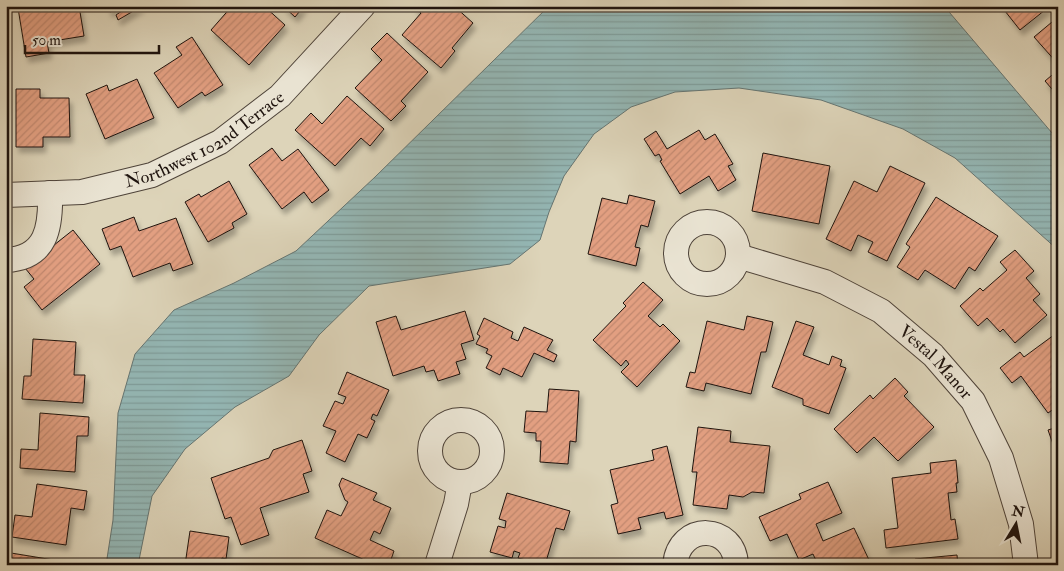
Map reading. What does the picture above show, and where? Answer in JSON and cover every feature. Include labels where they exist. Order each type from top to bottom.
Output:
[{"type":"street","name":"Northwest 102nd Terrace","points":[[6,195],[82,192],[152,175],[220,142],[280,96],[363,6]]},
{"type":"street","points":[[6,260],[31,255],[42,244],[51,210],[50,193]]},
{"type":"street","name":"Vestal Manor","points":[[738,256],[825,282],[881,311],[933,354],[973,401],[1001,458],[1021,524],[1026,565]]},
{"type":"street","points":[[438,565],[456,504],[460,482]]},
{"type":"street","points":[[675,565],[676,555],[680,546],[697,534],[708,533],[717,535],[726,541],[733,549],[736,565]]},
{"type":"water","points":[[549,6],[944,6],[1058,140],[1058,250],[955,158],[903,129],[821,100],[739,88],[675,92],[631,107],[594,134],[564,176],[540,240],[510,264],[369,286],[319,335],[289,376],[235,407],[185,449],[152,496],[138,565],[106,565],[113,520],[118,413],[135,354],[174,310],[234,283],[296,251],[375,177]]},
{"type":"building","points":[[26,6],[79,6],[84,36],[47,42],[49,53],[26,57],[18,8]]},
{"type":"building","points":[[107,6],[142,6],[118,20],[116,15],[122,11],[119,7],[110,12]]},
{"type":"building","points":[[232,6],[264,6],[285,25],[249,65],[211,30]]},
{"type":"building","points":[[283,6],[304,6],[295,17]]},
{"type":"building","points":[[413,6],[454,6],[473,23],[452,48],[455,51],[441,68],[402,35],[421,13]]},
{"type":"building","points":[[1001,6],[1050,6],[1020,30]]},
{"type":"building","points":[[1058,17],[1058,64],[1034,37]]},
{"type":"building","points":[[387,33],[428,72],[401,101],[406,106],[391,121],[355,88],[382,60],[371,49]]},
{"type":"building","points":[[192,37],[223,85],[205,96],[202,92],[178,108],[154,73],[182,55],[176,47]]},
{"type":"building","points":[[1058,70],[1058,96],[1045,81]]},
{"type":"building","points":[[137,79],[154,118],[105,139],[86,94],[107,85],[109,91]]},
{"type":"building","points":[[16,89],[40,89],[40,98],[69,98],[70,137],[43,137],[43,147],[16,147]]},
{"type":"building","points":[[347,96],[384,129],[370,146],[361,138],[335,166],[295,130],[311,113],[322,124]]},
{"type":"building","points":[[699,130],[705,140],[715,134],[733,164],[728,166],[736,180],[718,191],[709,176],[680,194],[660,161],[662,160],[659,154],[655,156],[644,139],[656,131],[667,149]]},
{"type":"building","points":[[272,148],[282,161],[298,149],[329,190],[312,203],[304,192],[282,209],[249,165]]},
{"type":"building","points":[[763,153],[830,166],[819,224],[752,211]]},
{"type":"building","points":[[890,166],[925,183],[887,261],[868,252],[873,242],[858,235],[851,251],[826,239],[854,181],[877,192]]},
{"type":"building","points":[[229,181],[247,214],[232,223],[234,228],[208,242],[185,202],[199,194],[201,197]]},
{"type":"building","points":[[629,195],[655,201],[648,227],[641,225],[635,247],[640,248],[636,266],[588,254],[602,198],[627,204]]},
{"type":"building","points":[[936,197],[998,236],[975,271],[969,267],[955,289],[925,270],[918,280],[897,267],[910,247],[906,244]]},
{"type":"building","points":[[134,217],[139,231],[176,218],[193,264],[173,271],[170,263],[133,277],[121,246],[110,250],[102,229]]},
{"type":"building","points":[[73,230],[100,264],[42,310],[24,287],[34,279],[25,268]]},
{"type":"building","points":[[1015,250],[1034,271],[1026,278],[1040,294],[1033,300],[1047,315],[1015,343],[1003,329],[1000,332],[987,318],[978,326],[960,306],[980,288],[983,291],[1007,270],[1000,262]]},
{"type":"building","points":[[643,282],[663,300],[648,316],[660,327],[663,324],[680,341],[637,387],[621,372],[629,364],[626,360],[621,366],[593,340],[626,306],[623,303]]},
{"type":"building","points":[[465,311],[474,340],[461,344],[466,359],[456,362],[460,374],[438,381],[434,370],[426,372],[424,366],[393,376],[376,322],[396,316],[401,330]]},
{"type":"building","points":[[747,316],[773,322],[766,352],[761,352],[751,394],[706,383],[704,391],[686,387],[690,372],[695,373],[707,321],[744,330]]},
{"type":"building","points":[[484,318],[513,332],[511,338],[518,341],[524,327],[553,340],[547,350],[557,355],[554,362],[534,353],[522,377],[503,368],[500,375],[486,368],[492,356],[486,353],[488,349],[476,344],[480,336],[477,334]]},
{"type":"building","points":[[796,321],[814,327],[803,355],[829,365],[832,356],[842,360],[840,366],[846,368],[829,414],[803,405],[803,399],[772,387]]},
{"type":"building","points":[[1058,332],[1058,406],[1048,413],[1021,376],[1012,383],[1000,368],[1020,352],[1024,357]]},
{"type":"building","points":[[33,339],[76,342],[74,375],[85,375],[83,403],[22,399],[24,376],[31,376]]},
{"type":"building","points":[[347,372],[389,390],[377,416],[373,414],[371,419],[375,421],[367,438],[358,434],[345,462],[326,453],[336,431],[323,426],[335,401],[343,404],[346,397],[338,394]]},
{"type":"building","points":[[895,378],[908,392],[904,396],[934,427],[898,461],[874,437],[857,453],[834,429],[870,395],[873,399]]},
{"type":"building","points":[[549,389],[579,391],[576,442],[570,441],[568,464],[540,462],[541,441],[536,441],[536,433],[524,432],[526,411],[547,412]]},
{"type":"building","points":[[40,413],[89,417],[88,436],[77,436],[75,472],[20,468],[21,449],[38,450]]},
{"type":"building","points":[[698,427],[731,431],[730,442],[770,446],[764,493],[752,492],[743,497],[729,495],[727,509],[693,505],[697,472],[692,472]]},
{"type":"building","points":[[1058,427],[1058,446],[1054,447],[1048,430]]},
{"type":"building","points":[[302,440],[312,471],[303,474],[309,492],[260,508],[269,535],[241,545],[231,517],[225,519],[211,478],[269,458],[273,450]]},
{"type":"building","points":[[667,446],[683,515],[666,519],[664,512],[638,518],[641,529],[618,534],[611,505],[618,503],[610,470],[654,460],[652,450]]},
{"type":"building","points":[[956,460],[957,492],[948,493],[951,520],[955,519],[958,539],[886,548],[884,530],[898,528],[892,478],[931,473],[930,463]]},
{"type":"building","points":[[342,478],[377,493],[373,500],[391,508],[380,534],[374,531],[370,540],[394,551],[389,565],[376,565],[315,538],[327,510],[341,516],[348,502],[345,500],[339,485]]},
{"type":"building","points":[[828,482],[842,513],[816,524],[823,541],[854,528],[869,560],[857,565],[818,565],[813,554],[799,560],[787,534],[770,541],[759,517],[801,499],[799,494]]},
{"type":"building","points":[[37,484],[87,491],[84,510],[71,508],[66,545],[12,537],[15,515],[32,517]]},
{"type":"building","points":[[507,493],[570,511],[564,530],[556,528],[545,565],[518,558],[520,553],[514,551],[512,558],[490,552],[498,526],[505,528],[506,521],[499,519]]},
{"type":"building","points":[[190,531],[229,537],[226,559],[222,558],[221,565],[185,565]]},
{"type":"building","points":[[11,553],[66,562],[65,565],[9,565]]},
{"type":"building","points":[[957,555],[958,565],[915,565],[915,559]]}]
